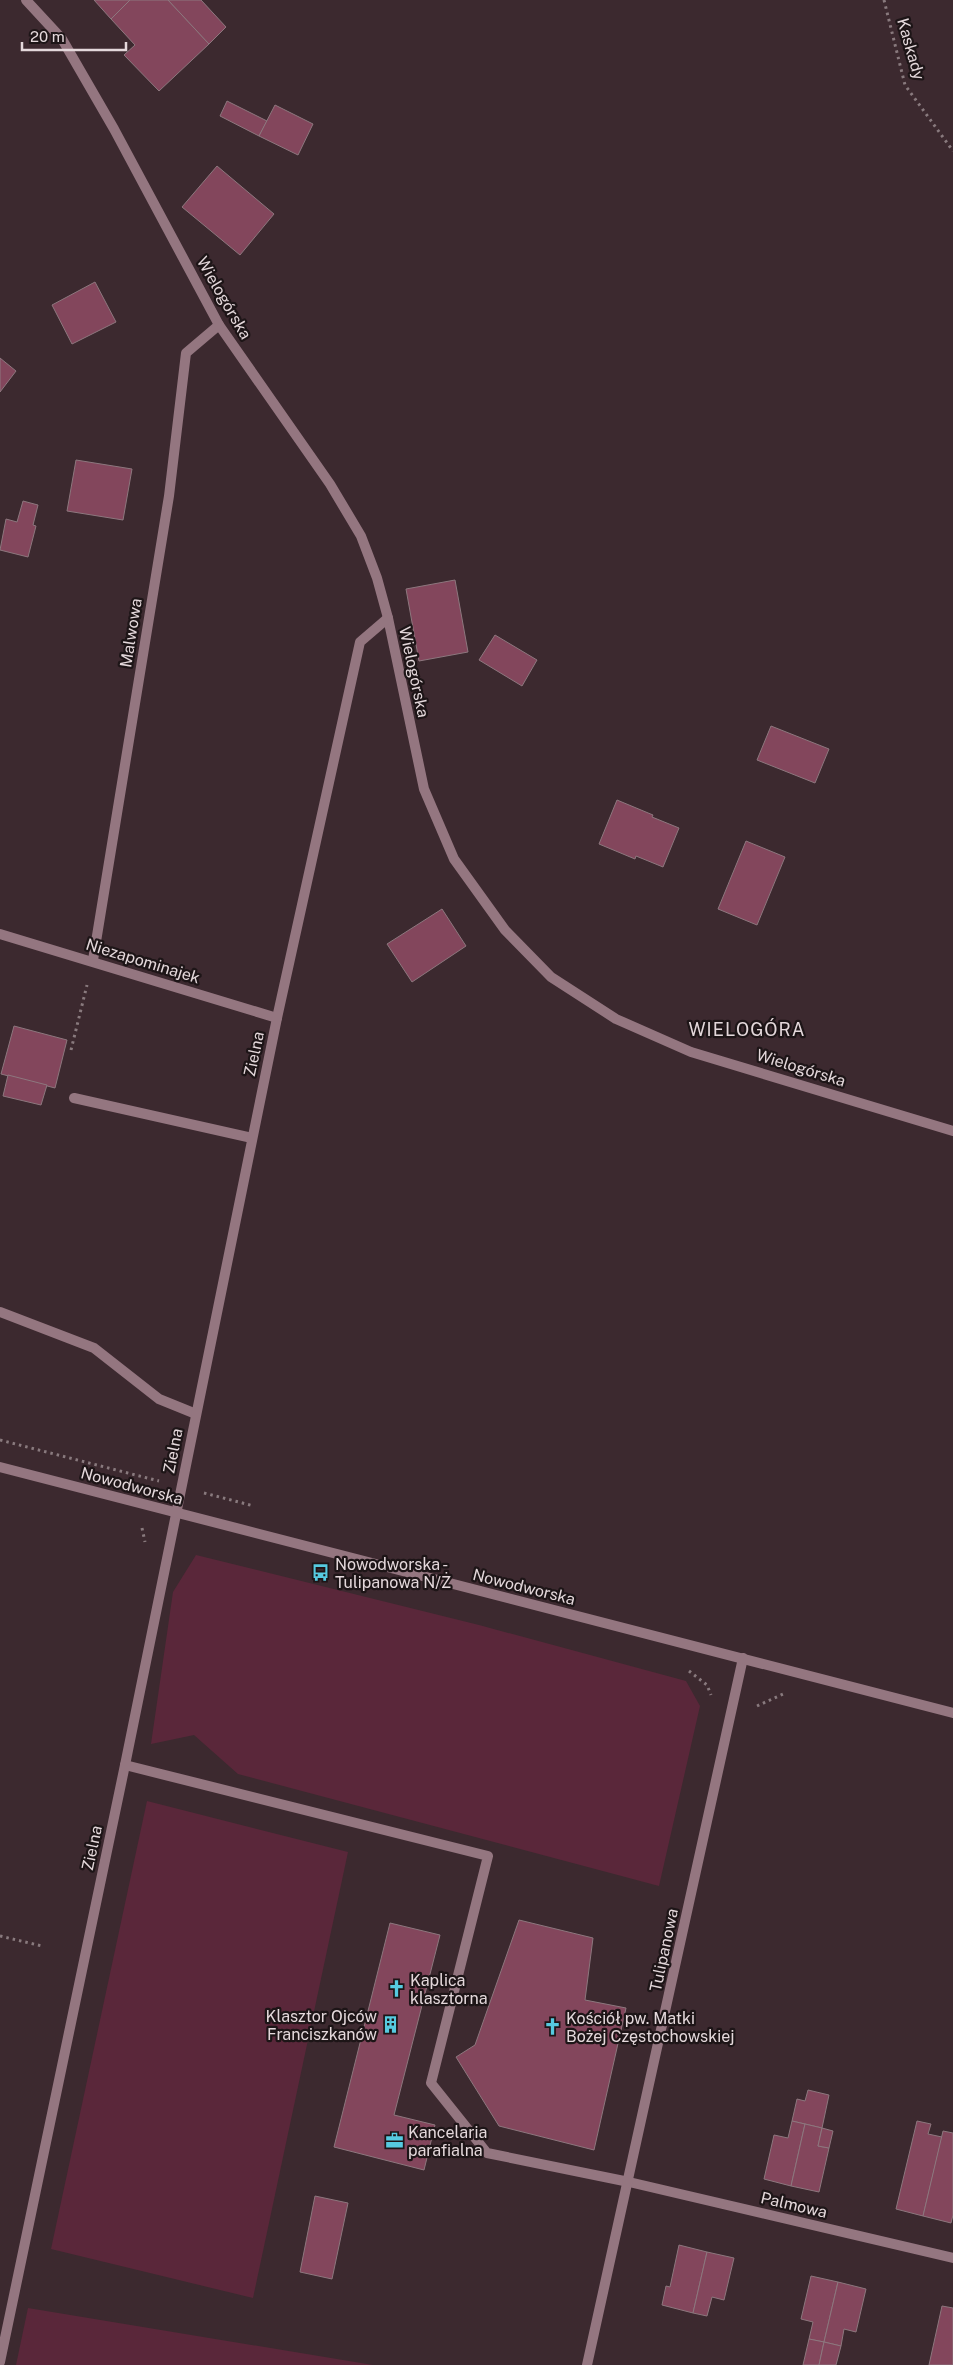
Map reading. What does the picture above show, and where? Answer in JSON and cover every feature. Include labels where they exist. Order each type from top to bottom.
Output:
[{"type":"street","name":"Wielogórska","points":[[26,0],[62,40],[114,129],[219,324],[330,484],[361,536],[377,578],[388,618],[424,789],[454,859],[505,930],[551,977],[616,1019],[691,1052],[953,1131]]},
{"type":"street","name":"Malwowa","points":[[93,960],[169,496],[186,353],[219,324]]},
{"type":"street","name":"Zielna","points":[[0,2362],[125,1765],[277,1018],[360,642],[388,618]]},
{"type":"street","name":"Niezapominajek","points":[[0,934],[93,960],[277,1018]]},
{"type":"street","points":[[74,1098],[252,1138]]},
{"type":"street","points":[[0,1312],[94,1348],[158,1399],[196,1414]]},
{"type":"street","name":"Nowodworska","points":[[0,1467],[953,1713]]},
{"type":"street","name":"Tulipanowa","points":[[588,2365],[743,1658]]},
{"type":"street","name":"Palmowa","points":[[125,1765],[488,1856],[431,2083],[487,2153],[629,2182],[953,2258]]},
{"type":"path","name":"Kaskady","points":[[884,0],[905,84],[953,151]]},
{"type":"path","points":[[71,1050],[93,960]]},
{"type":"path","points":[[137,1526],[142,1528],[145,1539],[143,1555],[166,1560]]},
{"type":"path","points":[[684,1668],[707,1684],[711,1697],[757,1707],[784,1694]]},
{"type":"path","points":[[0,1936],[42,1946]]},
{"type":"shaded area","points":[[196,1555],[479,1625],[686,1681],[700,1706],[659,1886],[238,1774],[194,1735],[151,1744],[173,1592]]},
{"type":"shaded area","points":[[147,1801],[348,1852],[253,2298],[51,2249]]},
{"type":"shaded area","points":[[28,2308],[373,2365],[16,2365]]},
{"type":"building","points":[[94,0],[130,0],[111,19]]},
{"type":"building","points":[[130,0],[168,0],[209,44],[159,91],[124,55],[135,45],[111,19]]},
{"type":"building","points":[[168,0],[201,0],[226,27],[209,44]]},
{"type":"building","points":[[227,101],[267,121],[259,136],[220,116]]},
{"type":"building","points":[[275,105],[313,124],[298,155],[259,136]]},
{"type":"building","points":[[217,166],[274,214],[240,255],[182,207]]},
{"type":"building","points":[[95,282],[116,322],[72,344],[52,305]]},
{"type":"building","points":[[0,358],[16,371],[0,392]]},
{"type":"building","points":[[76,460],[132,469],[123,520],[67,511]]},
{"type":"building","points":[[23,501],[38,505],[33,525],[36,526],[28,557],[0,550],[6,519],[17,522]]},
{"type":"building","points":[[455,580],[468,652],[419,661],[406,589]]},
{"type":"building","points":[[495,635],[537,660],[522,686],[479,660]]},
{"type":"building","points":[[771,726],[829,749],[815,783],[757,760]]},
{"type":"building","points":[[617,800],[679,828],[663,867],[636,856],[635,859],[599,844]]},
{"type":"building","points":[[746,841],[785,857],[757,925],[718,909]]},
{"type":"building","points":[[442,909],[466,946],[412,982],[387,944]]},
{"type":"building","points":[[14,1026],[67,1040],[55,1088],[1,1074]]},
{"type":"building","points":[[8,1075],[47,1085],[41,1105],[3,1096]]},
{"type":"building","name":"Kościół pw. Matki Bożej Częstochowskiej","points":[[519,1920],[593,1938],[585,2000],[626,2008],[594,2150],[499,2126],[456,2057],[475,2045]]},
{"type":"building","name":"Klasztor Ojców Franciszkanów","points":[[390,1923],[440,1935],[394,2115],[435,2125],[424,2170],[334,2147]]},
{"type":"building","points":[[808,2090],[829,2095],[822,2128],[792,2121],[797,2099],[805,2101]]},
{"type":"building","points":[[792,2121],[805,2124],[791,2186],[764,2179],[774,2135],[788,2138]]},
{"type":"building","points":[[917,2121],[931,2124],[928,2134],[942,2137],[923,2216],[896,2209]]},
{"type":"building","points":[[805,2124],[822,2128],[818,2146],[829,2148],[819,2192],[791,2186]]},
{"type":"building","points":[[822,2128],[833,2131],[829,2148],[818,2146]]},
{"type":"building","points":[[943,2131],[953,2133],[953,2215],[951,2223],[923,2216]]},
{"type":"building","points":[[315,2196],[348,2203],[332,2279],[300,2272]]},
{"type":"building","points":[[679,2245],[707,2252],[693,2313],[662,2305],[666,2286],[670,2287]]},
{"type":"building","points":[[707,2252],[734,2258],[724,2300],[712,2297],[707,2316],[693,2313]]},
{"type":"building","points":[[811,2276],[838,2282],[824,2342],[809,2339],[813,2322],[801,2319]]},
{"type":"building","points":[[838,2282],[866,2289],[856,2332],[844,2329],[841,2346],[824,2342]]},
{"type":"building","points":[[942,2306],[953,2308],[953,2365],[929,2365]]},
{"type":"building","points":[[809,2339],[824,2342],[819,2365],[803,2365]]},
{"type":"building","points":[[824,2342],[841,2346],[836,2365],[819,2365]]},
{"type":"place","name":"Nowodworska - Tulipanowa N/Ż","points":[[321,1573]]},
{"type":"place","name":"Kaplica klasztorna","points":[[396,1989]]},
{"type":"place","name":"Klasztor Ojców Franciszkanów","points":[[391,2025]]},
{"type":"place","name":"Kościół pw. Matki Bożej Częstochowskiej","points":[[552,2027]]},
{"type":"place","name":"Kancelaria parafialna","points":[[394,2141]]},
{"type":"district","name":"WIELOGÓRA","points":[[747,1029]]}]
